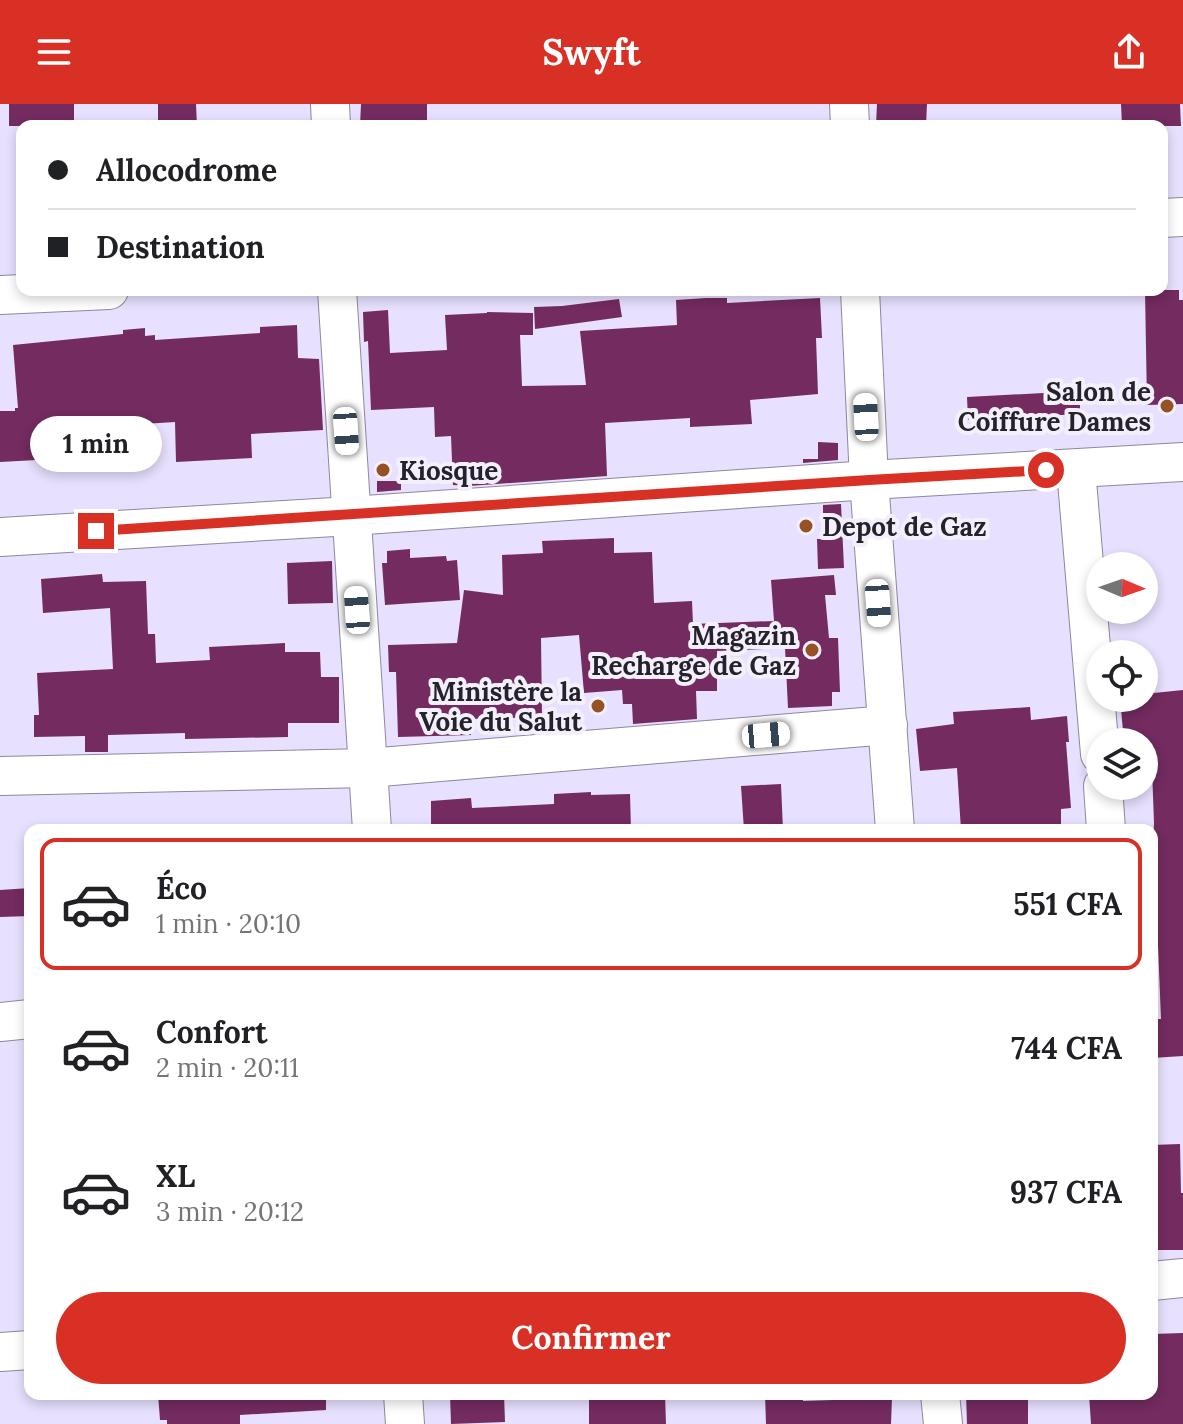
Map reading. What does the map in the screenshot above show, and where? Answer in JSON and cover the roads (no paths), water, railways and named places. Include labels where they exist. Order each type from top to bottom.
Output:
[{"type":"street","points":[[337,296],[372,824]]},
{"type":"street","points":[[860,296],[869,480],[895,824]]},
{"type":"street","points":[[0,537],[1183,462]]},
{"type":"street","points":[[1076,469],[1098,728]]},
{"type":"street","points":[[0,776],[368,768],[888,725]]},
{"type":"street","points":[[1104,800],[1106,824]]},
{"type":"street","points":[[0,1022],[24,1020]]},
{"type":"street","points":[[1158,1280],[1183,1278]]},
{"type":"street","points":[[0,1352],[24,1350]]},
{"type":"street","points":[[403,1400],[405,1424]]},
{"type":"street","points":[[941,1400],[943,1424]]},
{"type":"place","name":"Salon de Coiffure Dames","points":[[1167,406]]},
{"type":"place","name":"Kiosque","points":[[383,470]]},
{"type":"place","name":"Depot de Gaz","points":[[806,526]]},
{"type":"place","name":"Magazin Recharge de Gaz","points":[[812,650]]},
{"type":"place","name":"Ministère la Voie du Salut","points":[[598,706]]}]
